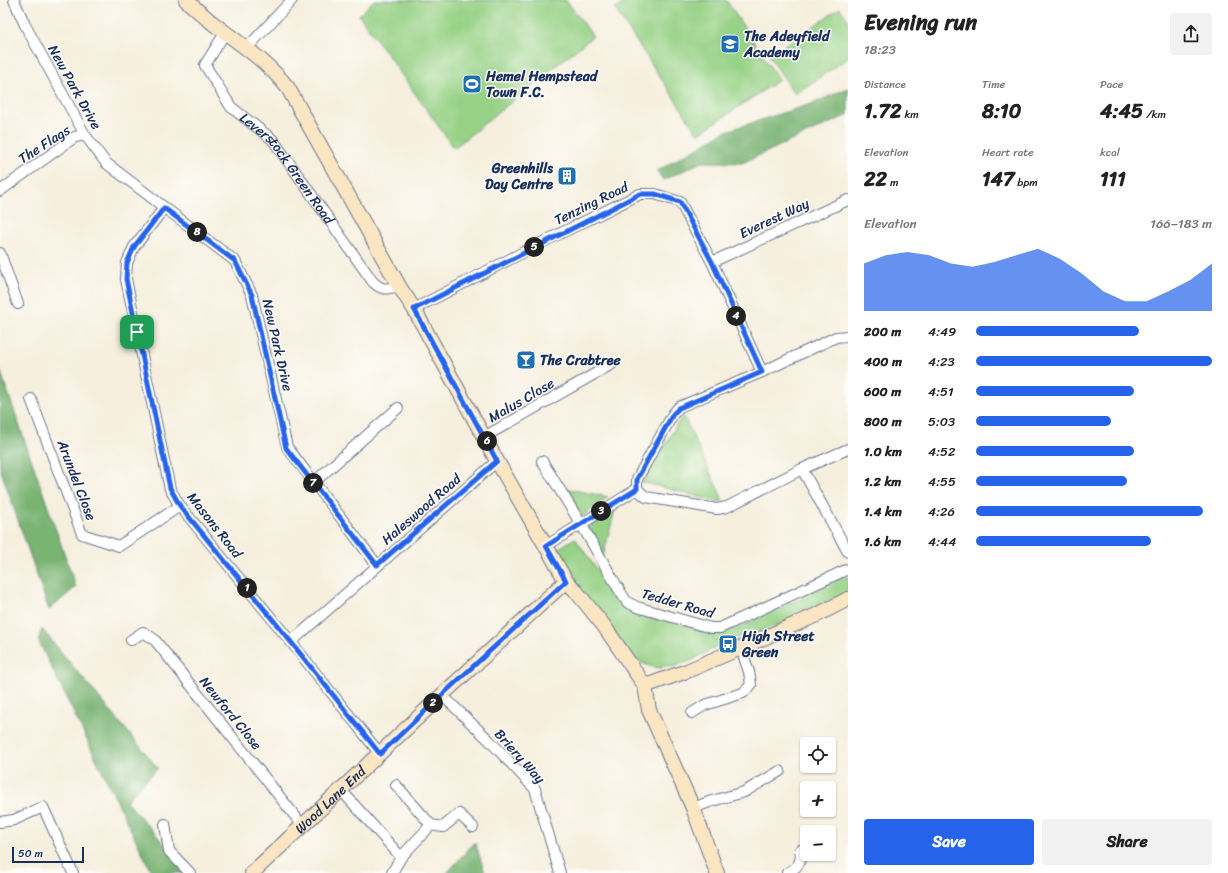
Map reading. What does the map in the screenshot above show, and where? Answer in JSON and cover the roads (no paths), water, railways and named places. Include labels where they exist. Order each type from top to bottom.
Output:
[{"type":"street","name":"New Park Drive","points":[[14,0],[25,25],[85,136],[106,163],[235,261],[252,295],[286,448],[377,565]]},
{"type":"street","name":"Leverstock Green Road","points":[[186,0],[225,33],[247,48],[278,74],[288,88],[399,286],[414,309],[497,461],[566,581],[604,626],[646,686]]},
{"type":"street","points":[[247,48],[292,0]]},
{"type":"street","name":"Leverstock Green Road","points":[[225,33],[205,65],[231,107],[273,140],[373,282],[380,288],[386,289],[399,286]]},
{"type":"street","name":"The Flags","points":[[0,191],[75,137],[85,136]]},
{"type":"street","name":"Tenzing Road","points":[[414,309],[640,194],[655,194],[680,202],[712,262],[762,372]]},
{"type":"street","name":"Everest Way","points":[[712,262],[848,200]]},
{"type":"street","name":"Masons Road","points":[[164,208],[134,247],[127,263],[126,279],[170,488],[180,506],[380,754]]},
{"type":"street","points":[[0,253],[18,304]]},
{"type":"street","points":[[848,336],[836,337],[762,372],[679,408],[673,414],[637,479],[637,489],[646,497],[717,509],[727,507],[848,449]]},
{"type":"street","name":"Malus Close","points":[[484,437],[612,364]]},
{"type":"street","name":"Arundel Close","points":[[31,399],[82,534],[119,546],[180,506]]},
{"type":"street","points":[[313,483],[398,408]]},
{"type":"street","name":"Haleswood Road","points":[[291,642],[497,461]]},
{"type":"street","name":"Tedder Road","points":[[542,461],[627,602],[637,607],[711,628],[720,628],[848,570]]},
{"type":"street","points":[[802,470],[848,552]]},
{"type":"street","points":[[546,546],[637,489]]},
{"type":"street","name":"Wood Lane End","points":[[252,873],[566,581]]},
{"type":"street","points":[[717,873],[693,808],[649,710],[646,686],[687,671],[741,648],[819,614],[848,599]]},
{"type":"street","name":"Newford Close","points":[[132,640],[143,632],[154,639],[303,826]]},
{"type":"street","points":[[692,713],[705,705],[743,693],[751,685],[749,672],[741,648]]},
{"type":"street","name":"Briery Way","points":[[442,695],[490,741],[535,789],[560,873]]},
{"type":"street","points":[[693,808],[744,792],[780,771]]},
{"type":"street","points":[[396,785],[431,825],[442,827],[459,814],[473,827]]},
{"type":"street","points":[[341,790],[401,857]]},
{"type":"street","points":[[0,822],[14,820],[43,807],[73,873]]},
{"type":"street","points":[[165,824],[169,850],[190,873]]},
{"type":"street","points":[[392,873],[401,857],[431,825]]},
{"type":"street","points":[[787,873],[796,867],[800,859]]},
{"type":"place","name":"The Adeyfield Academy","points":[[730,44]]},
{"type":"place","name":"Hemel Hempstead Town F.C.","points":[[472,84]]},
{"type":"place","name":"Greenhills Day Centre","points":[[567,176]]},
{"type":"place","name":"The Crabtree","points":[[526,360]]},
{"type":"place","name":"High Street Green","points":[[728,644]]}]
